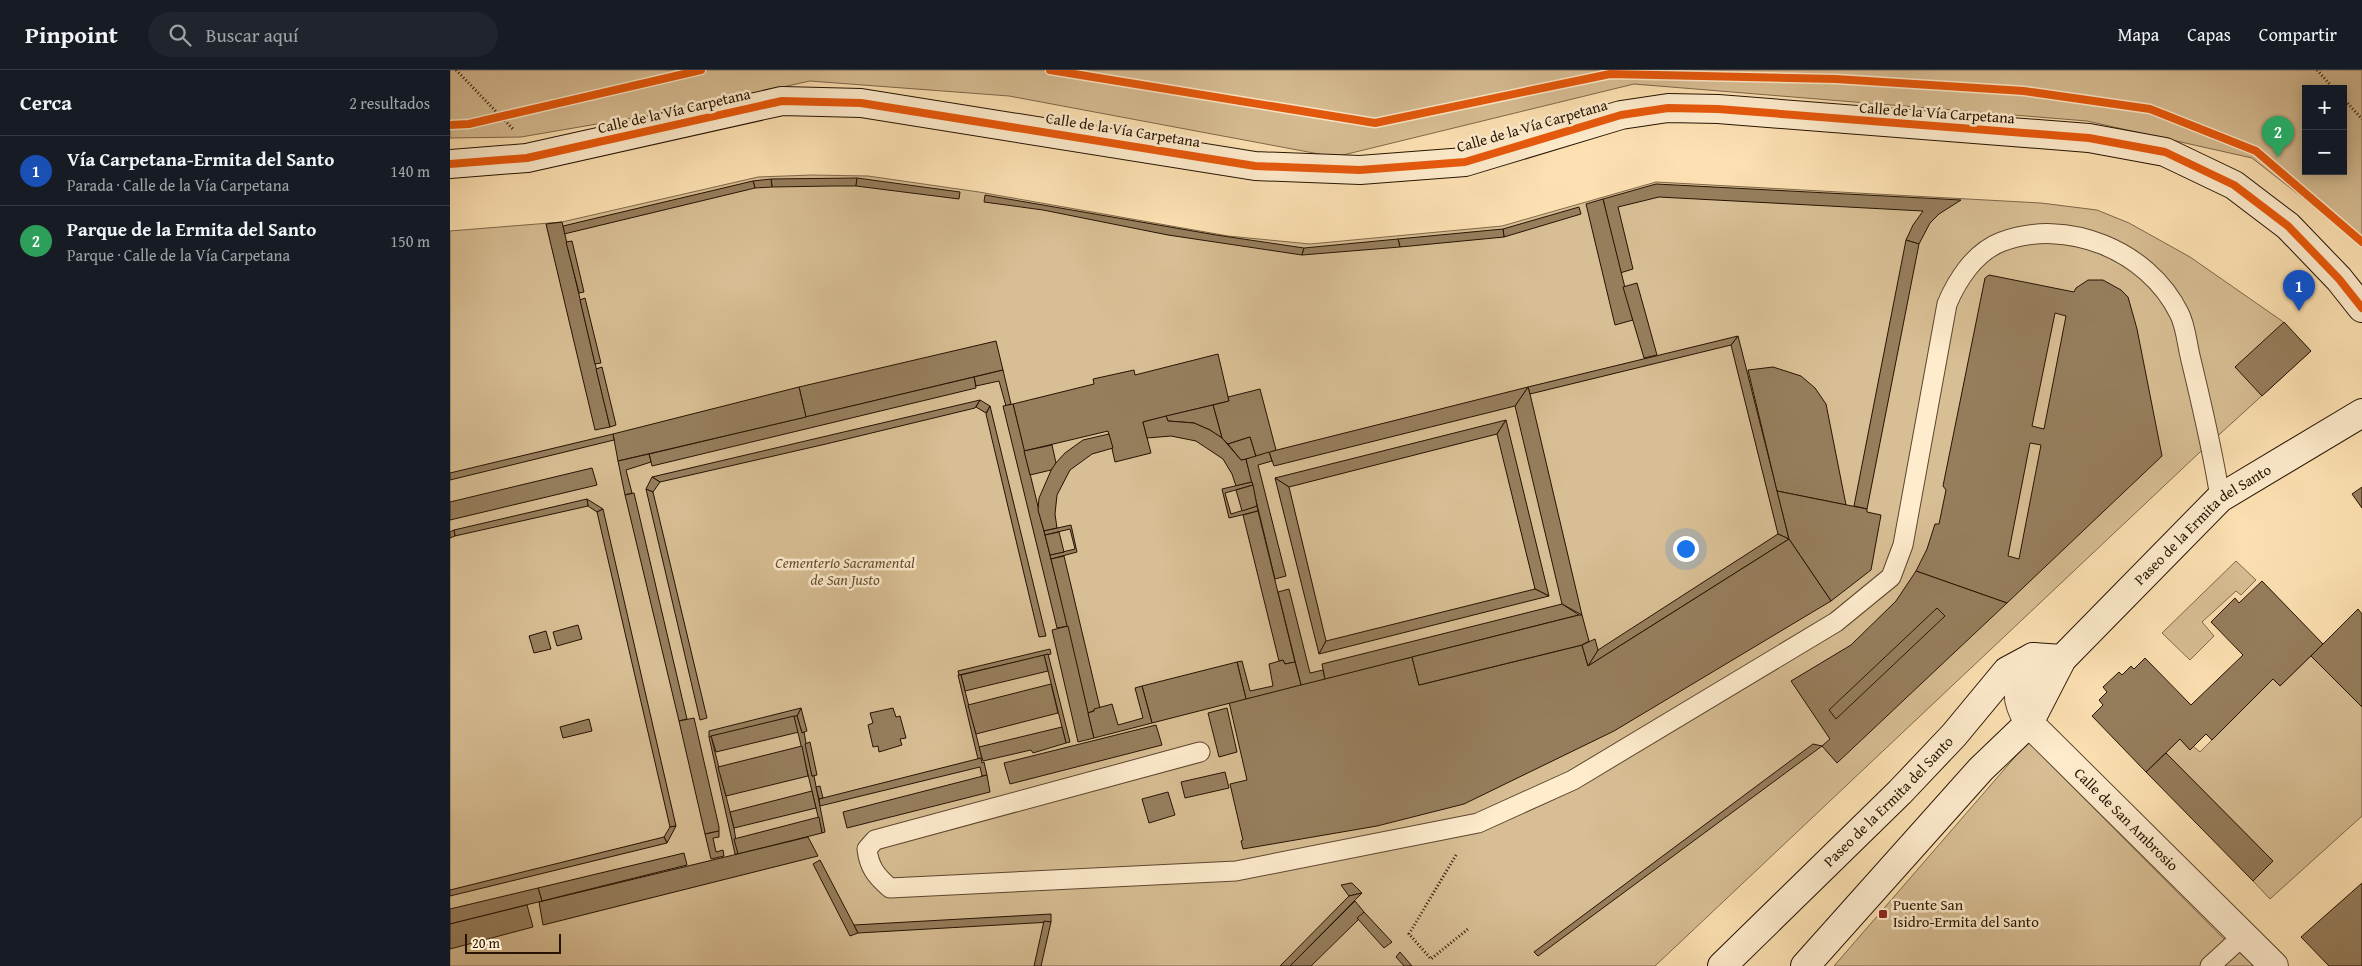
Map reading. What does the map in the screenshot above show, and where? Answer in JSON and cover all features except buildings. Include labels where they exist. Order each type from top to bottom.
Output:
[{"type":"street","name":"Calle de la Vía Carpetana","points":[[450,164],[527,158],[782,100],[861,103],[1255,166],[1360,170],[1465,162],[1621,115],[1668,108],[1718,109],[2089,138],[2165,152],[2234,185],[2288,226],[2339,279],[2362,308]]},
{"type":"street","name":"Paseo de la Ermita del Santo","points":[[1805,966],[1981,769],[2029,724],[2062,659],[2220,498],[2362,413]]},
{"type":"street","name":"Paseo de la Ermita del Santo","points":[[1722,966],[1900,792],[1954,735],[2007,671],[2033,657]]},
{"type":"street","points":[[2033,657],[2062,659]]},
{"type":"street","name":"Calle de San Ambrosio","points":[[2033,657],[2019,688],[2019,706],[2029,724],[2274,966]]},
{"type":"lane","points":[[1200,752],[875,840],[867,849],[868,860],[876,876],[890,888],[1236,871],[1478,823],[1573,780],[1836,622],[1891,577],[1903,545],[1947,304],[1955,286],[1965,272],[1981,255],[2000,243],[2034,234],[2070,236],[2124,253],[2160,283],[2179,313],[2212,444],[2220,498]]},
{"type":"lane","points":[[2210,966],[2244,935]]},
{"type":"path","points":[[456,70],[497,118],[521,137],[527,158]]},
{"type":"path","points":[[2317,70],[2330,85]]},
{"type":"path","points":[[2347,102],[2362,119]]},
{"type":"path","points":[[497,118],[511,114]]},
{"type":"path","points":[[1454,857],[1409,934],[1431,959],[1468,930]]},
{"type":"green space","points":[[450,70],[2362,70],[2362,244],[2252,158],[2087,121],[1634,84],[1335,157],[1009,96],[810,81],[667,112],[521,137],[450,138]]},
{"type":"green space","name":"Cementerio Sacramental de San Justo","points":[[812,175],[868,176],[979,192],[1228,236],[1310,244],[1502,226],[1656,182],[2041,203],[2097,210],[2129,223],[2190,257],[2282,321],[2311,351],[2199,453],[1655,966],[450,966],[450,231],[562,222],[758,177]]},
{"type":"green space","points":[[2236,561],[2256,580],[2241,595],[2236,591],[2202,622],[2214,636],[2190,660],[2162,633]]},
{"type":"green space","points":[[2311,656],[2362,707],[2362,816],[2270,899],[2253,881],[2273,861],[2166,753],[2180,739],[2190,750],[2193,746],[2200,752],[2273,679],[2280,686]]},
{"type":"green space","points":[[2028,742],[2227,942],[2202,966],[1834,966]]},
{"type":"green space","points":[[2237,949],[2254,966],[2220,966]]},
{"type":"cycle path","points":[[450,125],[469,124],[701,70]]},
{"type":"cycle path","points":[[1050,70],[1375,123],[1610,74],[1836,79],[2024,91],[2150,109],[2256,151],[2362,242]]},
{"type":"cycle path","points":[[450,164],[527,158],[782,101],[861,103],[1255,166],[1360,170],[1465,162],[1621,115],[1668,108],[1718,109],[2089,138],[2165,152],[2234,185],[2288,226],[2339,279],[2362,308]]},
{"type":"place","name":"Parque de la Ermita del Santo","points":[[2278,157]]},
{"type":"place","name":"Vía Carpetana-Ermita del Santo","points":[[2299,311]]},
{"type":"place","name":"Puente San Isidro-Ermita del Santo","points":[[1883,914]]}]
